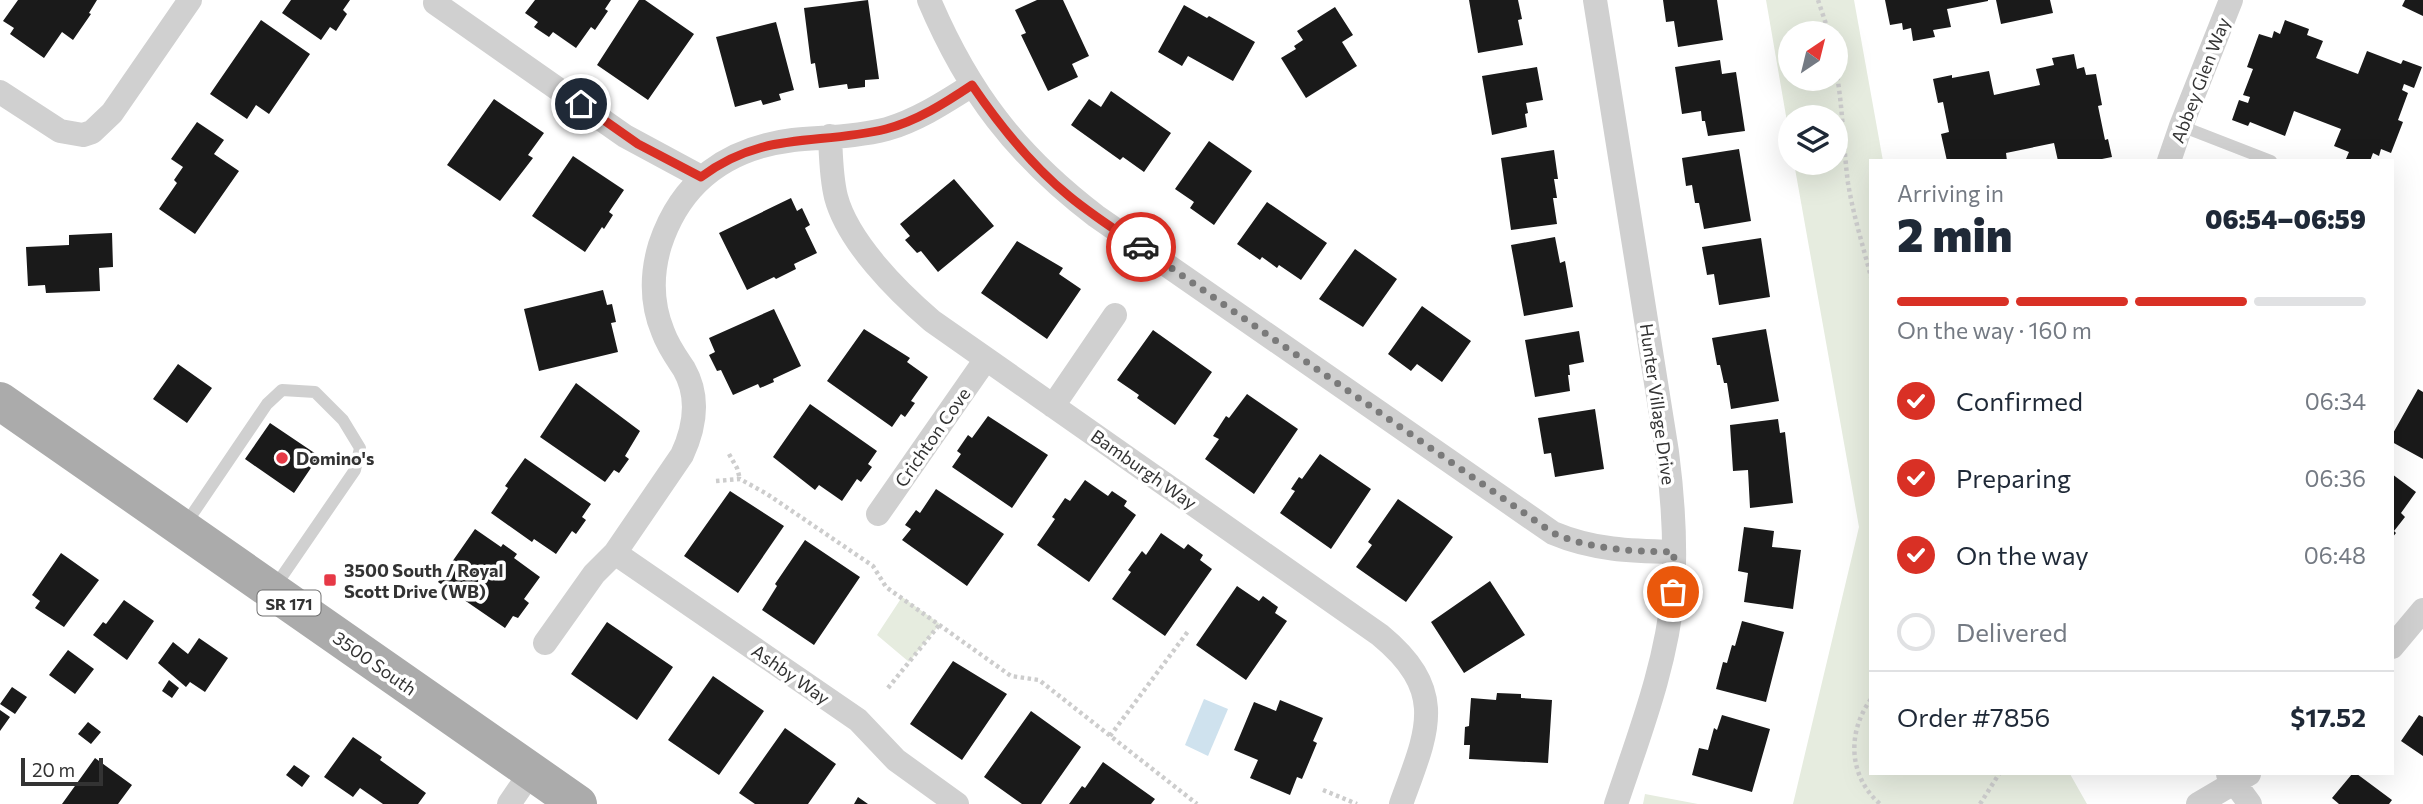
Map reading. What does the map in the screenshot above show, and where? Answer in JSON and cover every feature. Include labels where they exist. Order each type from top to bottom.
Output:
[{"type":"main road","name":"3500 South","points":[[0,401],[578,804]]},
{"type":"street","points":[[0,93],[49,126],[71,134],[83,135],[100,127],[190,0]]},
{"type":"street","points":[[929,0],[955,58],[972,85],[1020,148],[1068,195],[1537,524],[1588,546],[1674,552]]},
{"type":"street","name":"Hunter Village Drive","points":[[1595,0],[1667,452],[1674,552],[1673,592],[1660,663],[1616,804]]},
{"type":"street","name":"Abbey Glen Way","points":[[2170,159],[2231,0]]},
{"type":"street","points":[[435,3],[638,144],[701,177]]},
{"type":"street","points":[[545,643],[594,574],[615,553],[682,455],[693,426],[694,397],[691,383],[656,315],[653,276],[657,255],[671,219],[689,190],[715,166],[749,150],[778,142],[869,132],[906,123],[972,85]]},
{"type":"street","name":"Bamburgh Way","points":[[830,136],[836,196],[862,246],[900,294],[932,321],[1380,635],[1404,656],[1420,682],[1427,711],[1424,740],[1401,804]]},
{"type":"street","points":[[1053,406],[1115,315]]},
{"type":"street","name":"Crichton Cove","points":[[878,514],[986,359]]},
{"type":"street","name":"Ashby Way","points":[[615,553],[858,720],[896,760],[957,804]]},
{"type":"street","points":[[2394,645],[2423,610]]},
{"type":"street","points":[[509,804],[531,772]]},
{"type":"street","points":[[2198,804],[2238,777],[2250,804]]},
{"type":"lane","points":[[2181,126],[2266,159]]},
{"type":"lane","points":[[182,529],[267,404],[282,390],[314,392],[343,420],[360,448],[355,470],[272,591]]},
{"type":"path","points":[[1818,0],[1825,21]]},
{"type":"path","points":[[1840,91],[1842,135],[1849,186],[1869,269]]},
{"type":"path","points":[[729,454],[740,480]]},
{"type":"path","points":[[716,481],[740,480],[767,494],[873,566],[886,587],[1011,676],[1039,680],[1197,804]]},
{"type":"path","points":[[888,688],[940,624]]},
{"type":"path","points":[[1110,736],[1189,630]]},
{"type":"path","points":[[1869,703],[1856,729],[1854,761],[1870,793],[1880,804]]},
{"type":"path","points":[[1980,804],[1999,775]]},
{"type":"path","points":[[1323,790],[1357,804]]},
{"type":"shaded area","points":[[1766,0],[1854,0],[1883,159],[1869,159],[1869,775],[2071,775],[2087,804],[1793,804],[1859,527],[1796,175],[1848,175],[1848,105],[1784,105],[1782,91],[1848,91],[1848,21],[1778,21],[1778,70]]},
{"type":"shaded area","points":[[902,597],[940,624],[909,662],[877,635]]},
{"type":"shaded area","points":[[1645,794],[1698,804],[1643,804]]},
{"type":"water","points":[[1204,699],[1228,709],[1208,756],[1185,745]]},
{"type":"building","points":[[18,0],[97,0],[73,40],[62,32],[44,58],[10,34],[14,28],[3,21]]},
{"type":"building","points":[[291,0],[350,0],[343,10],[347,14],[336,31],[330,27],[321,40],[282,13]]},
{"type":"building","points":[[535,0],[611,0],[605,9],[608,11],[595,30],[591,27],[576,48],[553,32],[549,37],[534,27],[538,22],[525,13]]},
{"type":"building","points":[[639,0],[645,0],[694,34],[648,100],[597,65]]},
{"type":"building","points":[[868,0],[879,79],[865,80],[865,87],[848,89],[847,84],[819,88],[815,63],[811,64],[804,8]]},
{"type":"building","points":[[1037,0],[1063,0],[1089,56],[1072,64],[1078,77],[1048,91],[1021,35],[1026,33],[1015,10]]},
{"type":"building","points":[[1469,0],[1518,0],[1522,19],[1518,20],[1523,45],[1478,53]]},
{"type":"building","points":[[1663,0],[1717,0],[1723,40],[1678,47],[1674,21],[1666,22]]},
{"type":"building","points":[[1885,0],[1988,1],[1947,9],[1951,27],[1933,30],[1935,37],[1913,41],[1911,28],[1903,30],[1902,23],[1890,25]]},
{"type":"building","points":[[1996,0],[2050,0],[2053,13],[2001,24]]},
{"type":"building","points":[[2405,0],[2423,0],[2423,16],[2402,6]]},
{"type":"building","points":[[1184,5],[1255,42],[1233,81],[1188,56],[1182,66],[1158,52]]},
{"type":"building","points":[[1335,7],[1353,35],[1342,42],[1357,66],[1306,98],[1281,58],[1296,49],[1294,46],[1303,40],[1297,31]]},
{"type":"building","points":[[261,20],[310,54],[269,114],[256,105],[247,119],[210,94]]},
{"type":"building","points":[[2285,20],[2309,29],[2307,35],[2323,41],[2316,58],[2358,74],[2367,51],[2401,64],[2403,60],[2422,67],[2414,88],[2404,84],[2402,90],[2408,93],[2398,120],[2403,122],[2391,153],[2381,149],[2379,156],[2373,153],[2371,159],[2346,159],[2349,152],[2334,146],[2341,129],[2294,111],[2285,136],[2250,122],[2248,126],[2232,120],[2239,100],[2248,103],[2250,97],[2243,95],[2253,69],[2247,67],[2259,34],[2272,38],[2274,31],[2280,34]]},
{"type":"building","points":[[776,22],[794,90],[779,94],[781,100],[763,105],[761,100],[735,107],[716,37]]},
{"type":"building","points":[[2074,54],[2077,69],[2084,67],[2086,75],[2096,74],[2102,105],[2098,106],[2105,140],[2108,139],[2112,157],[2058,159],[2054,143],[2006,153],[2007,159],[1947,159],[1941,134],[1949,132],[1943,102],[1938,103],[1933,79],[1989,71],[1994,95],[2040,85],[2036,69],[2054,65],[2052,58]]},
{"type":"building","points":[[1720,60],[1722,74],[1736,72],[1745,131],[1708,136],[1701,111],[1682,114],[1675,67]]},
{"type":"building","points":[[1537,67],[1543,100],[1526,103],[1527,127],[1492,135],[1482,76]]},
{"type":"building","points":[[1111,91],[1171,133],[1144,172],[1123,157],[1120,160],[1071,125],[1089,99],[1101,107]]},
{"type":"building","points":[[494,99],[544,133],[528,155],[533,158],[500,201],[447,165]]},
{"type":"building","points":[[197,122],[224,140],[214,154],[239,171],[195,234],[159,209],[177,183],[174,180],[183,167],[171,159]]},
{"type":"building","points":[[1209,141],[1252,171],[1214,225],[1190,208],[1194,202],[1175,189]]},
{"type":"building","points":[[1739,149],[1751,221],[1704,229],[1692,185],[1686,186],[1682,158]]},
{"type":"building","points":[[1554,150],[1558,179],[1554,179],[1557,198],[1553,198],[1557,224],[1511,230],[1501,158]]},
{"type":"building","points":[[573,156],[624,190],[609,212],[613,215],[585,252],[532,216]]},
{"type":"building","points":[[954,179],[994,226],[938,272],[921,251],[917,253],[905,240],[910,236],[900,224]]},
{"type":"building","points":[[791,198],[797,211],[802,208],[810,225],[805,228],[817,253],[794,264],[796,269],[747,290],[719,233]]},
{"type":"building","points":[[1267,202],[1327,243],[1301,280],[1279,265],[1277,268],[1262,257],[1260,260],[1237,244]]},
{"type":"building","points":[[112,233],[113,267],[99,268],[100,291],[46,293],[45,285],[28,286],[26,247],[69,245],[69,235]]},
{"type":"building","points":[[1555,237],[1560,263],[1565,261],[1573,307],[1524,316],[1511,245]]},
{"type":"building","points":[[1761,238],[1770,297],[1719,305],[1714,274],[1707,275],[1702,247]]},
{"type":"building","points":[[1017,241],[1063,268],[1059,274],[1081,289],[1047,339],[981,293]]},
{"type":"building","points":[[1355,249],[1397,279],[1363,327],[1319,299]]},
{"type":"building","points":[[603,290],[607,305],[612,304],[616,322],[611,323],[618,352],[539,371],[524,309]]},
{"type":"building","points":[[1422,306],[1471,341],[1442,382],[1417,364],[1411,371],[1388,354]]},
{"type":"building","points":[[774,309],[801,366],[760,388],[758,384],[733,395],[721,370],[717,371],[709,355],[715,352],[709,338]]},
{"type":"building","points":[[864,329],[910,358],[907,362],[928,377],[911,401],[915,403],[905,417],[901,414],[892,427],[827,381]]},
{"type":"building","points":[[1766,329],[1779,401],[1731,409],[1727,383],[1724,383],[1720,365],[1717,365],[1712,338]]},
{"type":"building","points":[[1153,330],[1212,372],[1175,425],[1117,380]]},
{"type":"building","points":[[1579,331],[1584,362],[1569,365],[1570,391],[1535,397],[1525,340]]},
{"type":"building","points":[[178,364],[212,388],[187,423],[153,399]]},
{"type":"building","points":[[576,383],[640,431],[625,456],[629,459],[619,473],[614,470],[605,482],[540,437]]},
{"type":"building","points":[[2418,389],[2423,392],[2423,459],[2394,443],[2394,431]]},
{"type":"building","points":[[1247,394],[1298,429],[1254,494],[1205,459],[1219,439],[1213,436],[1226,416],[1229,418]]},
{"type":"building","points":[[810,404],[877,451],[868,464],[872,467],[861,482],[857,479],[842,501],[819,485],[815,490],[773,457]]},
{"type":"building","points":[[1595,409],[1604,469],[1555,477],[1551,453],[1544,454],[1538,418]]},
{"type":"building","points":[[988,416],[1048,455],[1012,508],[952,467],[961,454],[957,451],[968,435],[972,438]]},
{"type":"building","points":[[1778,419],[1780,433],[1785,432],[1793,503],[1750,508],[1748,470],[1733,471],[1730,425]]},
{"type":"building","name":"Domino's","points":[[270,423],[319,456],[294,493],[245,459]]},
{"type":"building","points":[[1320,454],[1371,489],[1331,549],[1280,513],[1295,491],[1291,489],[1299,477],[1302,479]]},
{"type":"building","points":[[525,458],[591,504],[582,517],[586,520],[576,534],[572,531],[556,554],[534,539],[532,542],[491,513],[508,488],[505,486]]},
{"type":"building","points":[[2394,476],[2416,492],[2401,513],[2405,517],[2394,531]]},
{"type":"building","points":[[1085,480],[1108,496],[1112,491],[1127,501],[1124,506],[1136,515],[1089,582],[1037,545],[1055,519],[1052,517],[1065,498],[1070,501]]},
{"type":"building","points":[[936,489],[1004,534],[967,586],[902,540],[911,529],[905,525],[916,510],[920,513]]},
{"type":"building","points":[[730,491],[784,526],[738,593],[684,556]]},
{"type":"building","points":[[1398,499],[1453,537],[1406,602],[1356,567],[1372,545],[1368,542]]},
{"type":"building","points":[[1744,527],[1774,531],[1772,547],[1801,550],[1793,609],[1744,602],[1748,573],[1738,571]]},
{"type":"building","points":[[475,529],[501,547],[503,544],[517,554],[514,558],[540,577],[524,599],[529,603],[518,618],[513,616],[505,628],[438,582]]},
{"type":"building","points":[[1161,533],[1184,549],[1188,544],[1203,555],[1200,560],[1212,569],[1165,636],[1112,599],[1142,551],[1146,555]]},
{"type":"building","points":[[805,540],[860,577],[814,645],[762,610],[777,586],[775,584]]},
{"type":"building","points":[[61,553],[99,580],[64,627],[35,608],[40,601],[32,595]]},
{"type":"building","points":[[1490,581],[1525,635],[1464,673],[1431,622]]},
{"type":"building","points":[[1237,586],[1259,601],[1263,596],[1278,607],[1275,613],[1287,621],[1246,680],[1196,645]]},
{"type":"building","points":[[124,600],[154,621],[127,660],[93,635],[103,622],[106,624]]},
{"type":"building","points":[[1742,621],[1784,632],[1766,702],[1716,689],[1723,662],[1727,663],[1732,645],[1735,646]]},
{"type":"building","points":[[607,622],[673,667],[637,720],[571,674]]},
{"type":"building","points":[[199,638],[228,658],[205,692],[190,682],[186,687],[158,663],[173,642],[188,654]]},
{"type":"building","points":[[68,650],[94,669],[75,694],[49,675]]},
{"type":"building","points":[[953,661],[1007,694],[962,760],[910,724]]},
{"type":"building","points":[[713,676],[764,711],[719,775],[668,740]]},
{"type":"building","points":[[169,680],[179,688],[172,698],[162,691]]},
{"type":"building","points":[[12,687],[27,697],[15,714],[0,704]]},
{"type":"building","points":[[1497,693],[1552,700],[1548,763],[1469,759],[1470,745],[1464,745],[1465,727],[1469,726],[1471,698],[1496,700]]},
{"type":"building","points":[[1280,700],[1323,718],[1313,741],[1317,743],[1302,779],[1297,777],[1290,795],[1250,778],[1258,760],[1234,750],[1254,702],[1276,711]]},
{"type":"building","points":[[0,710],[10,717],[0,731]]},
{"type":"building","points":[[1031,711],[1081,747],[1041,804],[1022,804],[984,777]]},
{"type":"building","points":[[1722,715],[1770,729],[1752,792],[1692,775],[1699,748],[1708,750],[1714,728],[1717,730]]},
{"type":"building","points":[[2419,715],[2423,717],[2423,756],[2401,741]]},
{"type":"building","points":[[88,722],[101,732],[91,744],[78,734]]},
{"type":"building","points":[[785,728],[836,764],[808,804],[755,804],[739,793]]},
{"type":"building","points":[[353,737],[426,793],[418,804],[383,804],[360,788],[353,797],[324,777]]},
{"type":"building","points":[[95,758],[132,785],[118,804],[62,804]]},
{"type":"building","points":[[1103,762],[1155,799],[1151,804],[1069,804],[1082,786],[1085,788]]},
{"type":"building","points":[[294,765],[310,776],[302,787],[286,775]]},
{"type":"building","points":[[2351,775],[2358,775],[2392,800],[2389,804],[2339,804],[2332,798]]},
{"type":"building","points":[[858,797],[868,804],[854,804]]},
{"type":"way so far","points":[[1141,247],[1537,524],[1588,546],[1674,552],[1673,592]]},
{"type":"place","name":"Domino's","points":[[282,458]]},
{"type":"place","name":"3500 South / Royal Scott Drive (WB)","points":[[330,580]]},
{"type":"route","points":[[581,104],[638,144],[701,177],[715,166],[749,150],[778,142],[869,132],[906,123],[972,85],[999,123],[1043,172],[1068,195],[1141,247]]}]
